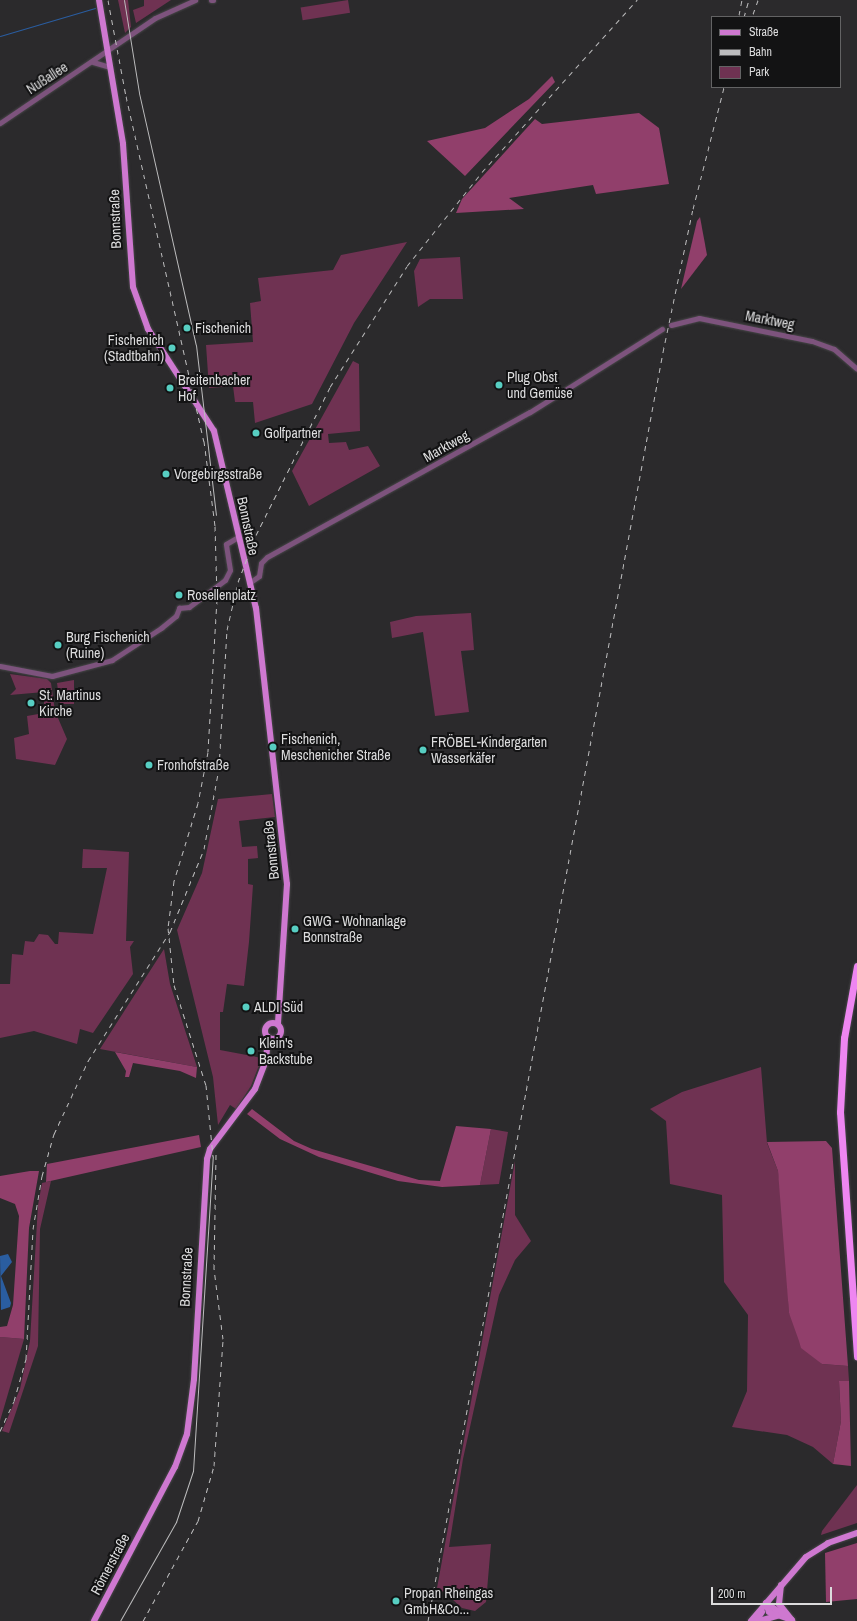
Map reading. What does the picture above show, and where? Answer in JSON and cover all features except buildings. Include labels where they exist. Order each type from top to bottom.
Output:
[{"type":"highway","points":[[857,966],[844,1038],[840,1112],[857,1356]]},
{"type":"main road","name":"Bonnstraße","points":[[99,0],[123,144],[133,287],[148,329],[214,431],[249,583],[260,641],[287,884],[277,1008],[278,1024]]},
{"type":"main road","name":"Bonnstraße","points":[[269,1024],[277,1008]]},
{"type":"main road","points":[[269,1024],[278,1024],[282,1030],[276,1038],[268,1037],[265,1030],[269,1024]]},
{"type":"main road","name":"Bonnstraße","points":[[268,1037],[269,1048]]},
{"type":"main road","name":"Bonnstraße","points":[[148,1518],[175,1468],[190,1420],[207,1159],[210,1149],[255,1089],[269,1048],[276,1038]]},
{"type":"main road","name":"Römerstraße","points":[[94,1621],[148,1518]]},
{"type":"main road","points":[[751,1621],[782,1581],[817,1549],[857,1533]]},
{"type":"main road","points":[[782,1581],[778,1602],[794,1620]]},
{"type":"main road","points":[[766,1603],[767,1610],[777,1616],[794,1620]]},
{"type":"main road","points":[[766,1603],[794,1620]]},
{"type":"main road","points":[[756,1621],[766,1603]]},
{"type":"main road","points":[[759,1621],[777,1616]]},
{"type":"street","name":"Nußallee","points":[[0,123],[93,62],[155,18],[187,1],[194,0]]},
{"type":"street","points":[[93,62],[110,68]]},
{"type":"street","name":"Marktweg","points":[[671,325],[699,318],[812,341],[834,349],[857,369]]},
{"type":"street","name":"Marktweg","points":[[249,583],[259,576],[261,563],[267,557],[530,412],[662,329]]},
{"type":"street","points":[[0,666],[52,676],[112,660],[166,624],[179,608],[189,607],[225,580],[230,570],[226,544],[238,537]]},
{"type":"green space","points":[[118,0],[128,0],[131,27],[125,33]]},
{"type":"green space","points":[[144,0],[171,0],[136,23],[133,10],[144,6]]},
{"type":"green space","points":[[348,0],[350,13],[303,20],[301,8]]},
{"type":"green space","points":[[407,242],[354,323],[312,404],[255,423],[253,402],[235,402],[233,386],[209,388],[206,345],[253,342],[250,303],[261,301],[258,278],[333,270],[341,255]]},
{"type":"green space","points":[[460,257],[463,299],[430,299],[418,307],[414,271],[420,259]]},
{"type":"green space","points":[[353,361],[359,364],[360,431],[328,434],[329,443],[346,442],[349,450],[368,446],[380,466],[309,506],[292,471]]},
{"type":"green space","points":[[471,613],[474,650],[461,651],[469,712],[435,716],[423,632],[392,638],[390,622],[416,616]]},
{"type":"green space","points":[[10,674],[47,679],[51,683],[55,711],[67,739],[55,765],[16,759],[14,738],[29,734],[27,716],[44,713],[44,692],[10,695],[16,689]]},
{"type":"green space","points":[[74,680],[74,704],[60,704],[57,683]]},
{"type":"green space","points":[[272,794],[275,817],[239,821],[242,847],[257,846],[258,858],[248,859],[248,884],[253,885],[244,986],[227,984],[223,1012],[220,1012],[220,1050],[262,1058],[251,1086],[236,1109],[230,1105],[218,1125],[213,1077],[177,930],[202,873],[218,799]]},
{"type":"green space","points":[[83,849],[129,852],[126,941],[134,941],[130,947],[133,974],[93,1033],[80,1029],[77,1044],[34,1031],[0,1038],[0,984],[10,984],[12,954],[23,955],[25,941],[34,942],[39,934],[48,935],[55,944],[58,944],[59,932],[93,934],[107,868],[82,868]]},
{"type":"green space","points":[[164,949],[170,984],[197,1067],[100,1049]]},
{"type":"green space","points":[[761,1067],[767,1143],[778,1171],[785,1227],[789,1313],[822,1364],[848,1366],[849,1381],[839,1381],[841,1421],[833,1464],[813,1447],[787,1435],[732,1427],[747,1391],[748,1315],[724,1282],[722,1195],[670,1184],[666,1121],[650,1109],[682,1092]]},
{"type":"green space","points":[[491,1129],[508,1132],[499,1184],[480,1185]]},
{"type":"green space","points":[[515,1161],[515,1215],[531,1241],[515,1260],[499,1295],[463,1459],[449,1547],[491,1544],[486,1602],[475,1611],[462,1608],[443,1591],[435,1599]]},
{"type":"green space","points":[[51,1181],[40,1229],[38,1346],[9,1433],[2,1431],[20,1389],[30,1341],[38,1205],[42,1183]]},
{"type":"green space","points":[[0,1337],[24,1339],[0,1421]]},
{"type":"green space","points":[[857,1485],[857,1523],[821,1535],[822,1531]]},
{"type":"shaded area","points":[[552,76],[555,82],[465,176],[427,141],[485,128],[529,99]]},
{"type":"shaded area","points":[[639,113],[659,128],[669,184],[596,194],[593,185],[509,198],[524,209],[456,213],[462,199],[535,119],[542,124]]},
{"type":"shaded area","points":[[700,217],[707,255],[681,289],[697,221]]},
{"type":"shaded area","points":[[115,1052],[197,1067],[196,1078],[180,1071],[133,1063],[129,1077],[125,1077],[126,1071]]},
{"type":"shaded area","points":[[252,1109],[294,1141],[312,1149],[419,1180],[440,1181],[456,1126],[491,1129],[480,1185],[442,1187],[398,1181],[319,1157],[280,1139],[247,1114]]},
{"type":"shaded area","points":[[199,1135],[201,1147],[46,1182],[47,1164]]},
{"type":"shaded area","points":[[826,1141],[832,1148],[848,1366],[822,1364],[801,1348],[789,1313],[778,1171],[767,1142]]},
{"type":"shaded area","points":[[39,1171],[29,1228],[24,1339],[0,1337],[0,1327],[7,1326],[13,1305],[19,1216],[15,1204],[0,1198],[0,1176]]},
{"type":"shaded area","points":[[839,1381],[849,1381],[851,1466],[833,1464],[841,1421]]},
{"type":"shaded area","points":[[857,1543],[857,1599],[826,1602],[825,1553]]},
{"type":"water","points":[[8,1254],[12,1262],[1,1276],[11,1303],[10,1307],[1,1310],[0,1256]]},
{"type":"waterway","points":[[0,36],[95,8]]},
{"type":"tram line","points":[[124,0],[139,93],[196,345],[216,515]]},
{"type":"tram line","points":[[120,1621],[176,1522],[193,1471],[213,1157]]},
{"type":"railway","points":[[108,0],[126,96],[204,441],[215,526],[217,599],[208,752],[198,803],[174,881],[168,928],[174,985],[206,1085],[213,1157]]},
{"type":"railway","points":[[0,1431],[14,1401],[26,1359],[33,1229],[42,1176],[54,1134],[88,1061],[170,932],[204,849],[219,768],[227,630],[238,582],[256,535],[330,387],[407,266],[482,172],[637,0]]},
{"type":"railway","points":[[739,15],[742,0]]},
{"type":"railway","points":[[744,16],[749,0]]},
{"type":"railway","points":[[753,14],[758,0]]},
{"type":"railway","points":[[428,1621],[663,352],[693,209],[724,88]]},
{"type":"railway","points":[[143,1621],[198,1521],[214,1466],[223,1339],[214,1269],[216,1151]]},
{"type":"place","name":"Fischenich","points":[[187,328]]},
{"type":"place","name":"Fischenich (Stadtbahn)","points":[[172,348]]},
{"type":"place","name":"Plug Obst und Gemüse","points":[[499,385]]},
{"type":"place","name":"Breitenbacher Hof","points":[[170,388]]},
{"type":"place","name":"Golfpartner","points":[[256,433]]},
{"type":"place","name":"Vorgebirgsstraße","points":[[166,474]]},
{"type":"place","name":"Rosellenplatz","points":[[179,595]]},
{"type":"place","name":"Burg Fischenich (Ruine)","points":[[58,645]]},
{"type":"place","name":"St. Martinus Kirche","points":[[31,703]]},
{"type":"place","name":"Fischenich, Meschenicher Straße","points":[[273,747]]},
{"type":"place","name":"FRÖBEL-Kindergarten Wasserkäfer","points":[[423,750]]},
{"type":"place","name":"Fronhofstraße","points":[[149,765]]},
{"type":"place","name":"GWG - Wohnanlage Bonnstraße","points":[[295,929]]},
{"type":"place","name":"ALDI Süd","points":[[246,1007]]},
{"type":"place","name":"Klein's Backstube","points":[[251,1051]]},
{"type":"place","name":"Propan Rheingas GmbH&Co...","points":[[396,1601]]}]
